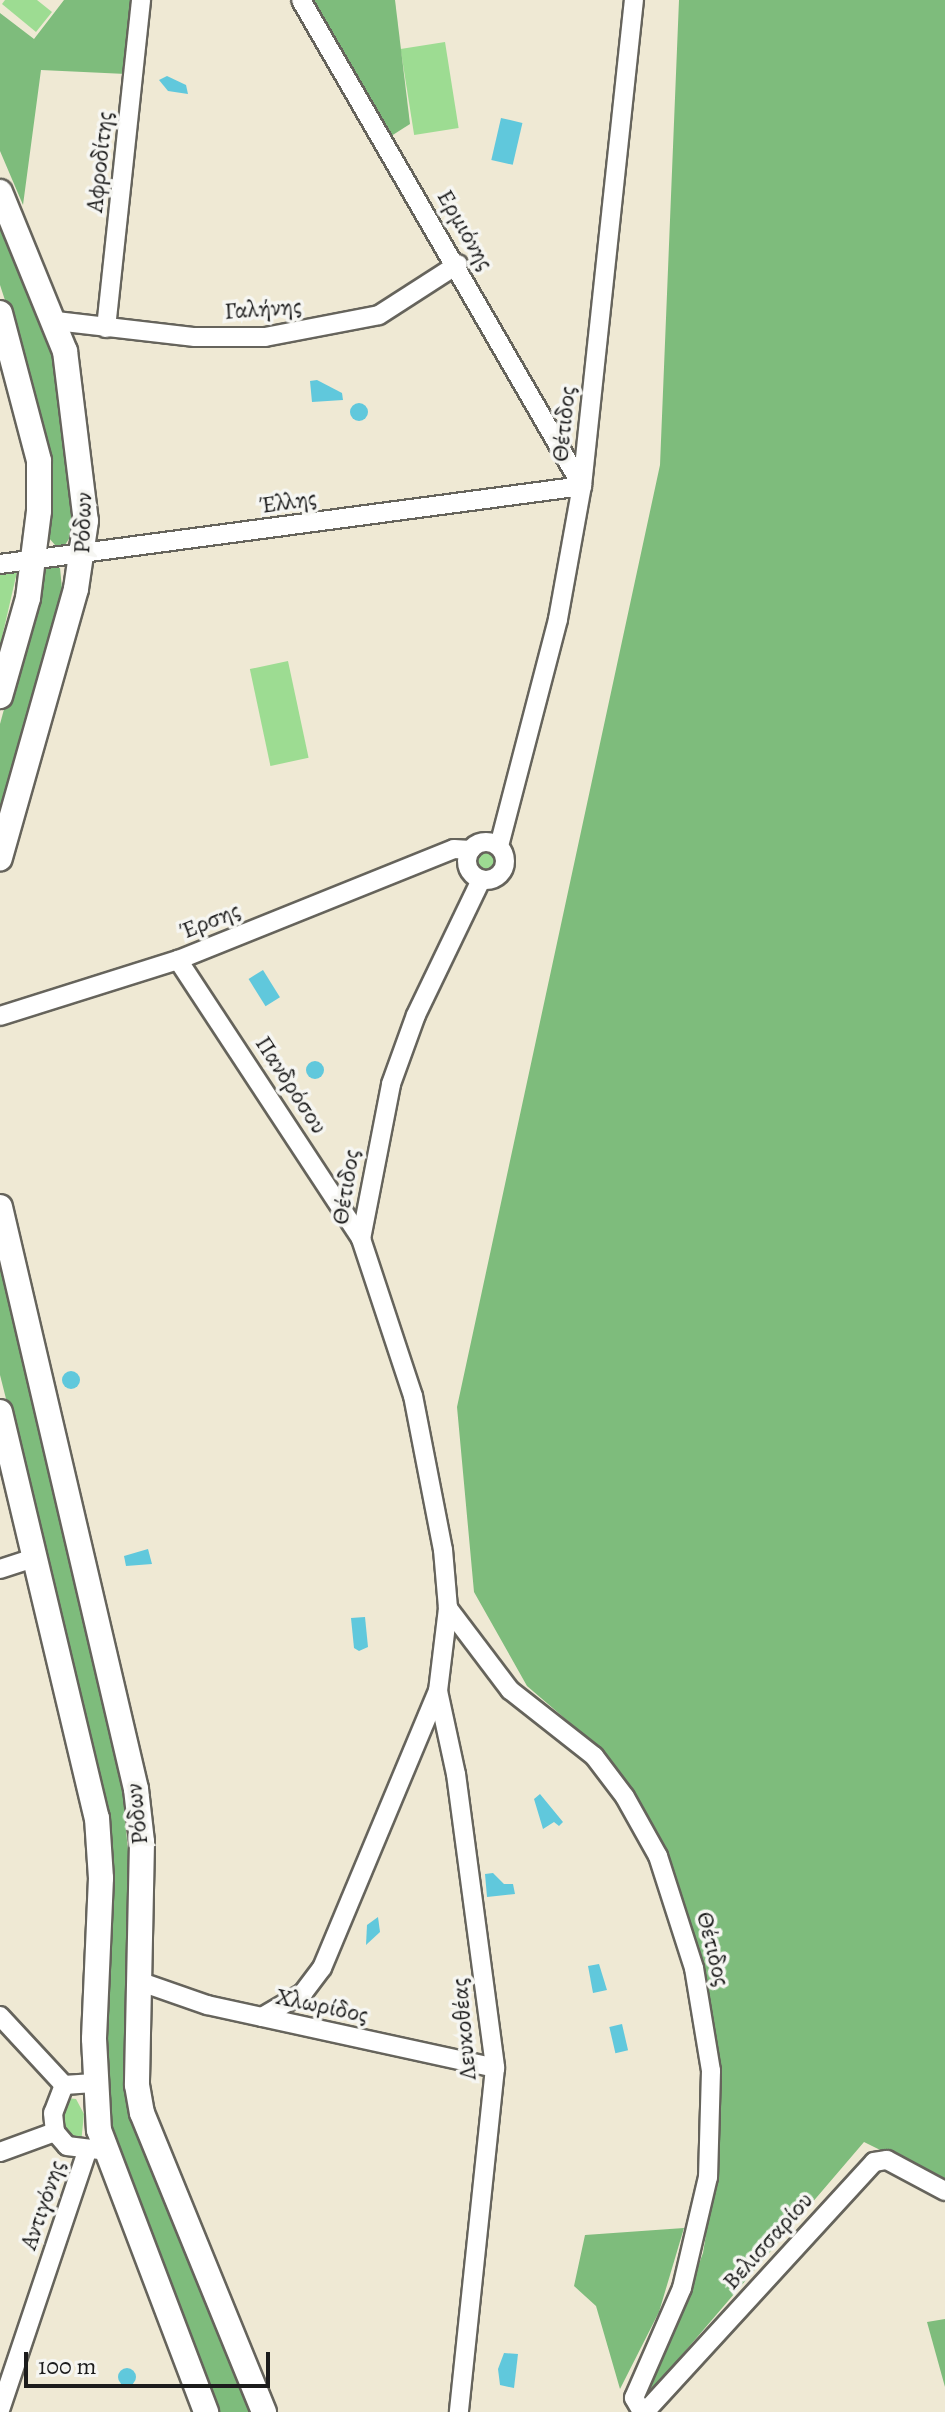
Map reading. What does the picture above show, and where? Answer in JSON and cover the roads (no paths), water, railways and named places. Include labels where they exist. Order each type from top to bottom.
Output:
[{"type":"street","name":"Αφροδίτης","points":[[106,328],[141,0]]},
{"type":"street","name":"Ερμιόνης","points":[[301,0],[458,264],[582,486]]},
{"type":"street","name":"Θέτιδος","points":[[499,846],[558,619],[582,486],[634,0]]},
{"type":"street","name":"Ρόδων","points":[[0,192],[56,321],[82,456],[84,554],[0,858]]},
{"type":"street","name":"Γαλήνης","points":[[56,321],[106,328],[265,337],[341,326],[379,315],[458,264]]},
{"type":"street","name":"Ρόδων","points":[[0,313],[39,461],[35,560],[0,696]]},
{"type":"street","name":"Έλλης","points":[[0,564],[582,486]]},
{"type":"street","points":[[487,843],[499,846],[503,868],[496,877],[481,880],[469,858],[487,843]]},
{"type":"street","name":"Έρσης","points":[[0,1016],[178,960],[454,849],[469,858]]},
{"type":"street","name":"Θέτιδος","points":[[262,2017],[303,1993],[322,1968],[438,1691],[448,1608],[443,1550],[413,1396],[361,1239],[391,1084],[416,1015],[481,880]]},
{"type":"street","name":"Πανδρόσου","points":[[178,960],[361,1239]]},
{"type":"street","name":"Ρόδων","points":[[0,1207],[136,1789],[142,1842],[137,2085],[142,2113],[264,2412]]},
{"type":"street","name":"Ρόδων","points":[[0,1412],[97,1818],[101,1878],[94,2083],[96,2149],[206,2412]]},
{"type":"street","points":[[0,1569],[36,1557]]},
{"type":"street","name":"Θέτιδος","points":[[448,1608],[515,1696],[594,1756],[618,1787],[658,1856],[688,1943],[711,2071],[708,2177],[682,2288],[644,2375],[636,2409]]},
{"type":"street","name":"Λευκοθέας","points":[[438,1691],[456,1774],[495,2068],[459,2412]]},
{"type":"street","name":"Χλωρίδος","points":[[141,1982],[262,2017],[495,2068]]},
{"type":"street","points":[[0,2016],[64,2085]]},
{"type":"street","points":[[64,2085],[94,2083]]},
{"type":"street","points":[[64,2085],[53,2113],[55,2132],[67,2146],[96,2149]]},
{"type":"street","points":[[0,2152],[55,2132]]},
{"type":"street","name":"Αντιγόνης","points":[[0,2410],[96,2149]]},
{"type":"street","name":"Βελισσαρίου","points":[[636,2409],[874,2162],[887,2160],[945,2191]]},
{"type":"water","points":[[167,76],[186,85],[188,94],[168,91],[159,80]]},
{"type":"water","points":[[501,118],[522,123],[513,165],[491,160]]},
{"type":"water","points":[[317,380],[342,393],[343,400],[312,402],[310,381]]},
{"type":"water","points":[[359,403],[368,412],[359,421],[350,412]]},
{"type":"water","points":[[263,970],[280,997],[266,1006],[249,979]]},
{"type":"water","points":[[311,1061],[319,1061],[324,1070],[322,1077],[311,1079],[306,1074],[306,1066]]},
{"type":"water","points":[[67,1371],[75,1371],[80,1380],[78,1387],[67,1389],[62,1384],[62,1376]]},
{"type":"water","points":[[148,1549],[152,1564],[126,1566],[124,1556]]},
{"type":"water","points":[[365,1617],[368,1647],[359,1651],[354,1648],[351,1618]]},
{"type":"water","points":[[540,1794],[563,1822],[559,1826],[554,1822],[543,1829],[534,1799]]},
{"type":"water","points":[[493,1873],[504,1884],[513,1884],[515,1894],[487,1897],[485,1874]]},
{"type":"water","points":[[378,1917],[380,1932],[366,1945],[367,1925]]},
{"type":"water","points":[[599,1964],[607,1990],[593,1993],[588,1966]]},
{"type":"water","points":[[622,2024],[628,2050],[615,2053],[609,2027]]},
{"type":"water","points":[[504,2353],[518,2354],[514,2388],[500,2385],[498,2369]]},
{"type":"water","points":[[123,2368],[131,2368],[136,2377],[134,2384],[123,2386],[118,2381],[118,2373]]}]
